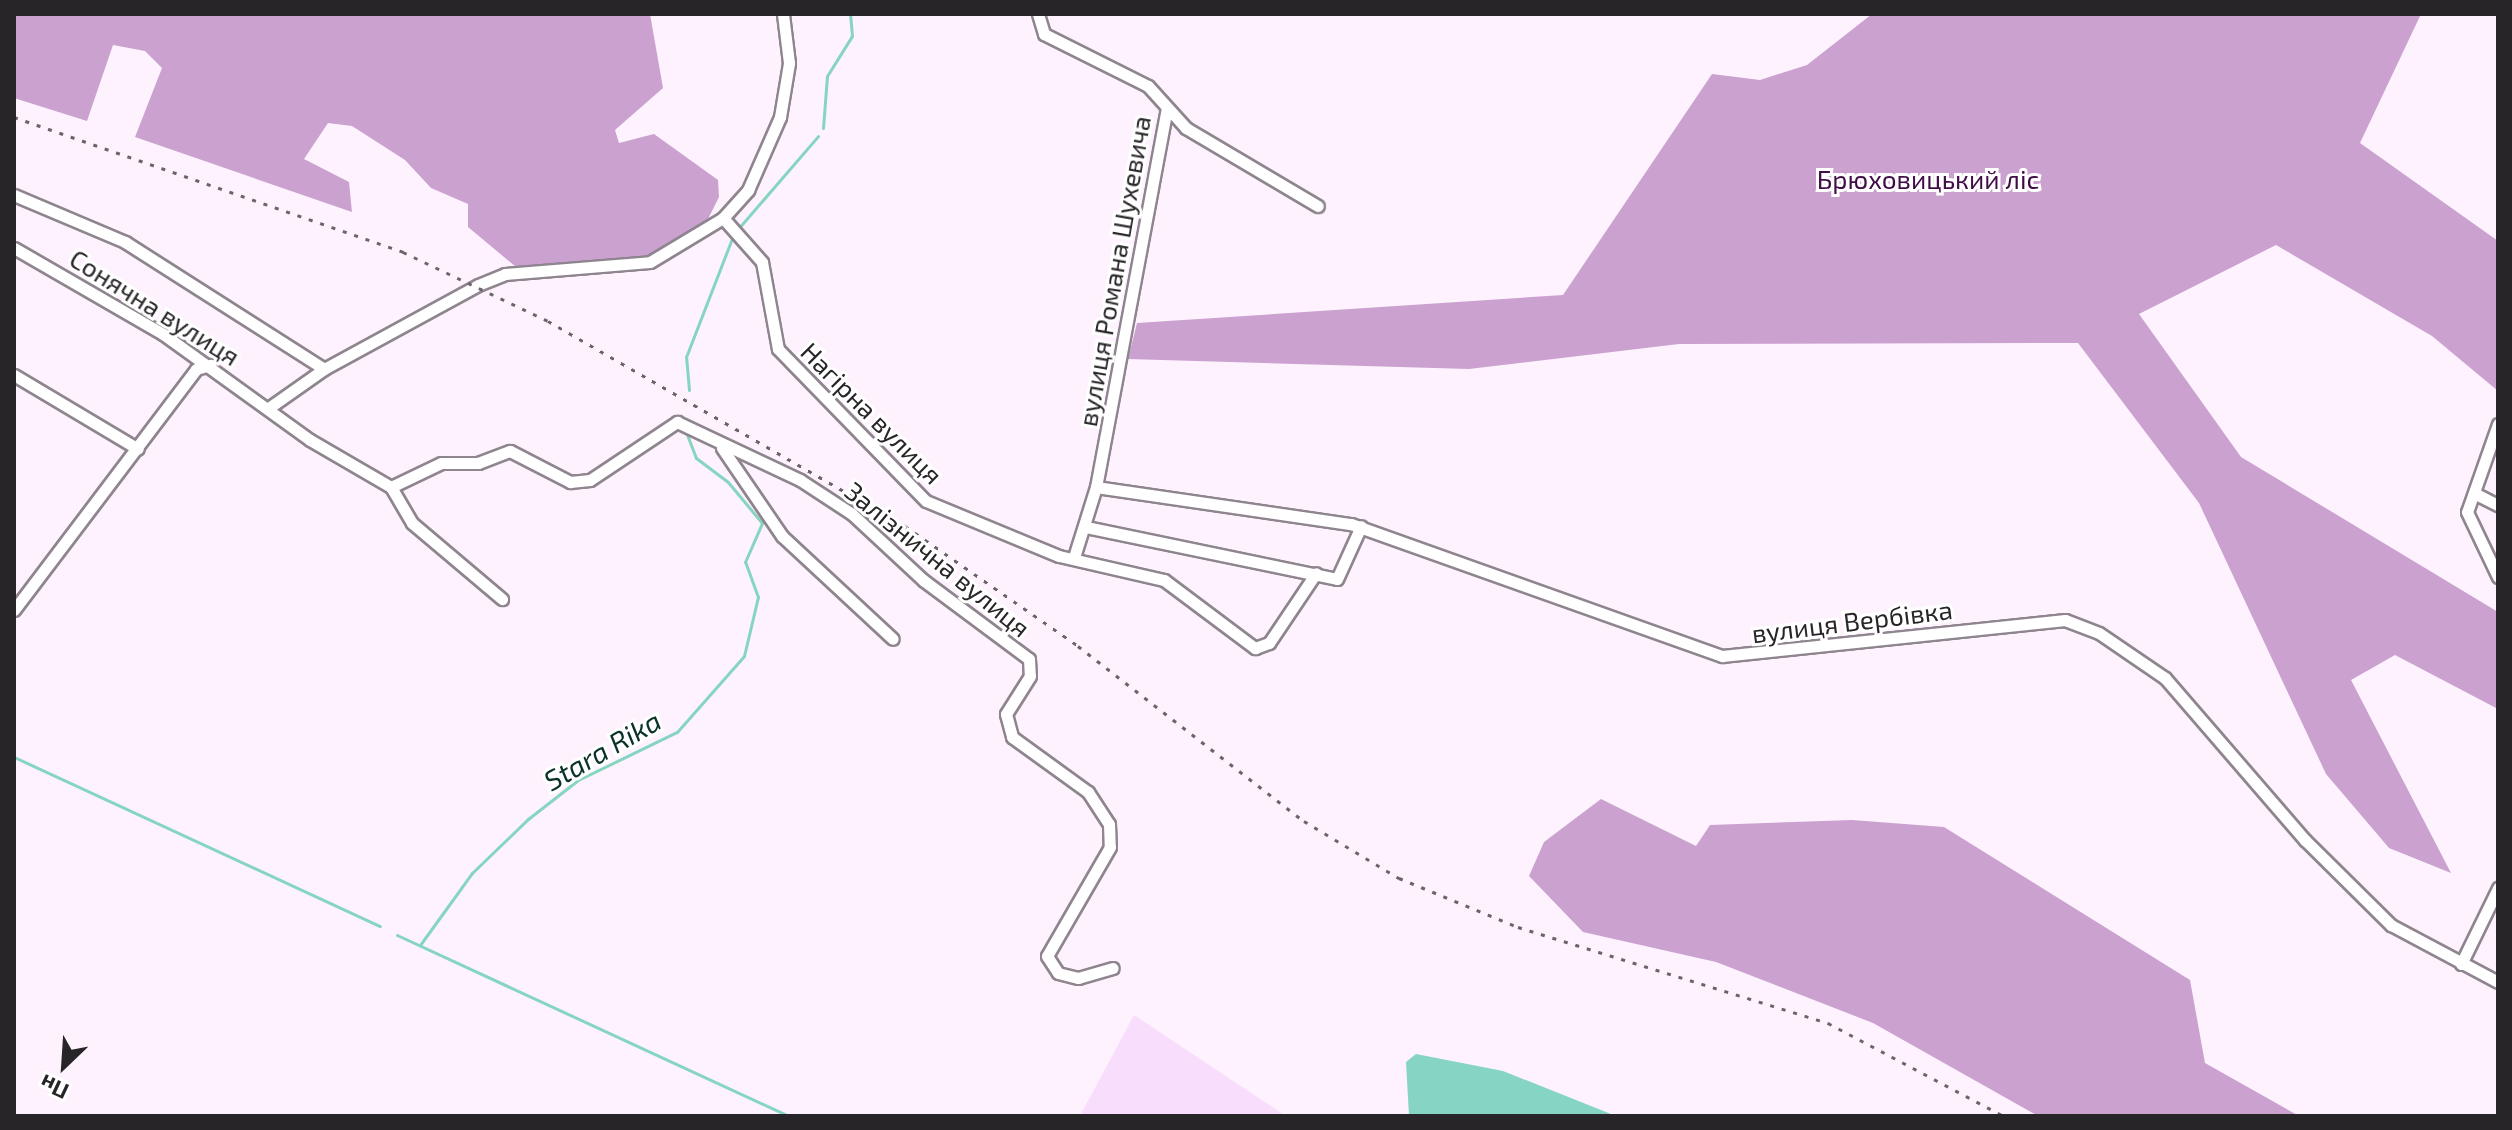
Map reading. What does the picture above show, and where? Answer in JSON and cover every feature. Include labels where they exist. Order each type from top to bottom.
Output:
[{"type":"street","points":[[270,407],[324,369],[505,274],[650,262],[725,222],[748,190],[780,117],[789,63],[783,14]]},
{"type":"street","name":"вулиця Романа Шухевича","points":[[1038,14],[1044,34],[1148,86],[1167,109],[1096,487],[1086,527],[1075,554]]},
{"type":"street","points":[[1167,109],[1318,206]]},
{"type":"street","points":[[14,195],[125,242],[324,369]]},
{"type":"street","name":"Нагірна вулиця","points":[[725,222],[762,262],[778,349],[906,486],[1014,540],[1075,554],[1181,588],[1261,648],[1316,573]]},
{"type":"street","name":"Сонячна вулиця","points":[[14,248],[210,365],[391,487]]},
{"type":"street","points":[[14,610],[196,369],[210,365]]},
{"type":"street","points":[[14,375],[138,449]]},
{"type":"street","name":"Залізнична вулиця","points":[[391,487],[441,463],[478,463],[510,451],[570,482],[590,480],[677,422],[691,425],[722,447],[800,480],[852,514],[923,580],[1029,659],[1030,676],[1009,702],[1012,737],[1088,792],[1109,824],[1110,847],[1047,956],[1058,973],[1078,978],[1113,968]]},
{"type":"street","points":[[2498,424],[2476,494],[2467,512],[2498,577]]},
{"type":"street","name":"Залізнична вулиця","points":[[722,447],[782,536],[893,639]]},
{"type":"street","points":[[391,487],[412,523],[502,599]]},
{"type":"street","name":"вулиця Вербівка","points":[[1096,487],[1361,526],[1722,656],[2038,619],[2099,633],[2165,678],[2305,840],[2391,925],[2498,982]]},
{"type":"street","points":[[2476,494],[2498,505]]},
{"type":"street","points":[[1086,527],[1316,573],[1344,575],[1361,526]]},
{"type":"street","points":[[2461,964],[2498,888]]},
{"type":"shaded area","points":[[1134,1015],[1286,1116],[1080,1116]]},
{"type":"shaded area","points":[[1416,1054],[1503,1071],[1616,1116],[1409,1116],[1406,1062]]},
{"type":"green space","points":[[14,14],[650,14],[663,88],[615,130],[619,143],[654,134],[718,180],[719,197],[703,229],[651,261],[516,267],[468,227],[468,204],[431,188],[405,160],[352,126],[328,123],[304,159],[349,182],[352,212],[135,137],[162,68],[145,51],[113,45],[87,121],[14,98]]},
{"type":"green space","name":"Брюховицький ліс","points":[[1872,14],[2421,14],[2360,143],[2498,241],[2498,391],[2432,336],[2276,245],[2139,314],[2241,457],[2498,612],[2498,709],[2395,655],[2351,680],[2451,873],[2389,848],[2326,774],[2199,503],[2078,343],[1679,344],[1469,369],[1128,359],[1137,323],[1563,295],[1712,74],[1760,80],[1807,65]]},
{"type":"green space","points":[[1601,799],[1696,846],[1710,825],[1852,820],[1944,827],[2190,980],[2205,1063],[2299,1116],[2038,1116],[1873,1023],[1716,962],[1583,932],[1529,876],[1544,842]]},
{"type":"waterway","name":"Stara Rika","points":[[823,128],[827,76],[852,36],[850,14]]},
{"type":"waterway","name":"Stara Rika","points":[[737,230],[818,136]]},
{"type":"waterway","name":"Stara Rika","points":[[689,390],[686,357],[733,236]]},
{"type":"waterway","name":"Stara Rika","points":[[420,945],[472,873],[528,819],[578,780],[677,732],[744,656],[758,597],[745,562],[762,523],[728,482],[696,458],[685,429]]},
{"type":"waterway","points":[[14,757],[380,926]]},
{"type":"waterway","points":[[397,935],[789,1116]]},
{"type":"railway","points":[[14,117],[403,252],[548,321],[905,526],[1078,646],[1304,821],[1399,878],[1518,927],[1828,1023],[2004,1116]]}]
